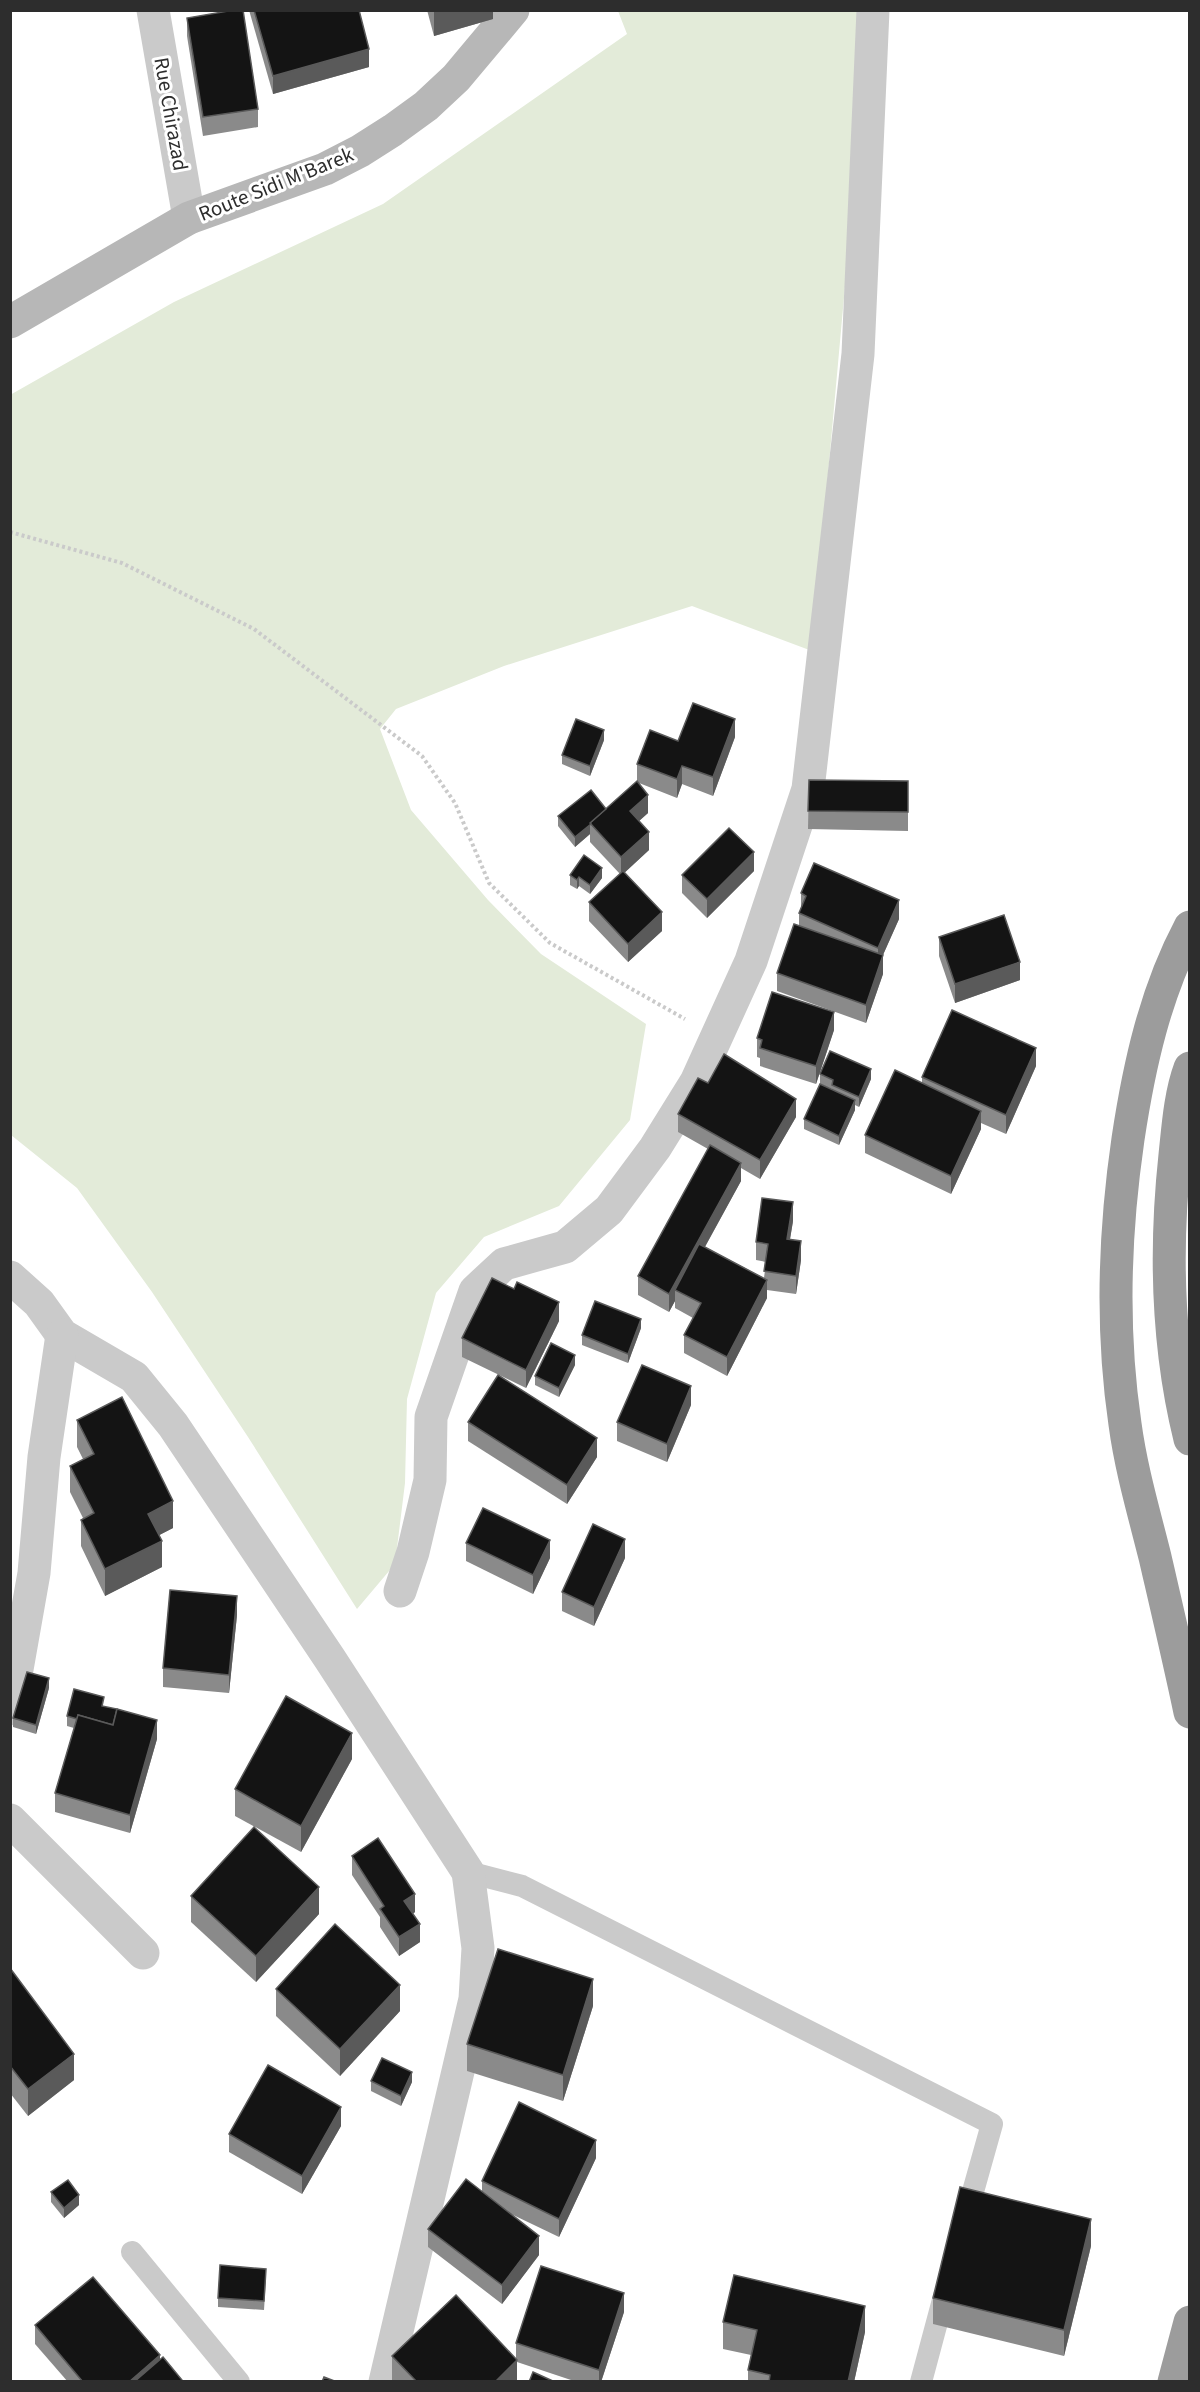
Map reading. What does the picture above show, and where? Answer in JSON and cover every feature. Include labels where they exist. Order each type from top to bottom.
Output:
[{"type":"highway","points":[[1190,927],[1164,985],[1150,1028],[1136,1093],[1118,1222],[1115,1298],[1117,1362],[1125,1426],[1137,1489],[1174,1635],[1190,1712]]},
{"type":"highway","points":[[1190,1068],[1177,1131],[1168,1242],[1170,1299],[1176,1358],[1190,1438]]},
{"type":"highway","points":[[1174,2382],[1190,2322]]},
{"type":"main road","name":"Route Sidi M'Barek","points":[[10,322],[189,218],[325,169],[393,130],[426,106],[456,78],[513,10]]},
{"type":"street","name":"Rue Chirazad","points":[[153,10],[189,218]]},
{"type":"street","points":[[400,1591],[413,1552],[430,1480],[431,1417],[475,1291],[504,1264],[565,1247],[609,1210],[655,1148],[696,1082],[751,961],[808,789],[858,354],[873,10]]},
{"type":"street","points":[[10,1277],[39,1303],[62,1335],[134,1377],[172,1425],[323,1649],[468,1872],[478,1948],[475,1999],[388,2379]]},
{"type":"street","points":[[10,1709],[34,1573],[44,1457],[62,1335]]},
{"type":"street","points":[[10,1820],[143,1953]]},
{"type":"lane","points":[[468,1872],[522,1886],[992,2124],[961,2236]]},
{"type":"lane","points":[[132,2252],[239,2382]]},
{"type":"lane","points":[[921,2382],[948,2281]]},
{"type":"path","points":[[10,532],[122,564],[254,629],[422,756],[455,803],[489,883],[550,943],[717,1037]]},
{"type":"green space","points":[[618,11],[868,11],[812,651],[692,606],[504,666],[396,709],[380,729],[411,810],[488,900],[541,954],[646,1024],[630,1120],[559,1206],[484,1237],[436,1293],[407,1399],[405,1483],[395,1564],[357,1609],[248,1437],[152,1292],[77,1188],[11,1135],[10,395],[174,302],[383,204],[627,34]]},
{"type":"building","points":[[243,10],[258,109],[203,117],[187,18]]},
{"type":"building","points":[[254,10],[359,10],[369,49],[273,76]]},
{"type":"building","points":[[693,703],[735,719],[713,777],[682,766],[677,779],[637,764],[650,730],[678,741]]},
{"type":"building","points":[[576,719],[604,730],[590,766],[562,755]]},
{"type":"building","points":[[809,780],[908,781],[908,812],[808,811]]},
{"type":"building","points":[[637,781],[648,795],[630,811],[649,832],[621,857],[590,823]]},
{"type":"building","points":[[591,790],[606,809],[575,837],[558,816]]},
{"type":"building","points":[[729,828],[754,852],[707,899],[682,875]]},
{"type":"building","points":[[584,855],[602,868],[590,885],[579,877],[577,880],[570,875]]},
{"type":"building","points":[[814,863],[899,900],[878,948],[799,913],[806,896],[801,893]]},
{"type":"building","points":[[623,871],[662,912],[628,944],[589,902]]},
{"type":"building","points":[[1004,915],[1020,962],[955,984],[939,937]]},
{"type":"building","points":[[794,924],[883,955],[866,1005],[777,973]]},
{"type":"building","points":[[772,992],[834,1012],[816,1066],[760,1048],[762,1040],[757,1038]]},
{"type":"building","points":[[952,1010],[1036,1048],[1006,1115],[922,1077]]},
{"type":"building","points":[[830,1051],[871,1069],[859,1097],[832,1085],[833,1080],[820,1074]]},
{"type":"building","points":[[724,1054],[796,1099],[760,1160],[678,1114],[698,1078],[708,1083]]},
{"type":"building","points":[[895,1070],[981,1111],[951,1176],[865,1135]]},
{"type":"building","points":[[820,1084],[855,1100],[839,1136],[804,1119]]},
{"type":"building","points":[[710,1145],[741,1163],[669,1294],[638,1276]]},
{"type":"building","points":[[762,1198],[793,1202],[787,1239],[801,1241],[796,1276],[764,1271],[768,1244],[756,1242]]},
{"type":"building","points":[[699,1244],[767,1280],[727,1357],[684,1335],[701,1303],[675,1290]]},
{"type":"building","points":[[492,1278],[514,1289],[517,1282],[559,1302],[526,1370],[462,1338]]},
{"type":"building","points":[[595,1301],[641,1319],[628,1354],[582,1335]]},
{"type":"building","points":[[551,1343],[575,1355],[559,1388],[535,1376]]},
{"type":"building","points":[[642,1365],[691,1386],[667,1444],[617,1422]]},
{"type":"building","points":[[498,1375],[597,1438],[567,1485],[468,1422]]},
{"type":"building","points":[[122,1397],[173,1501],[148,1514],[162,1541],[105,1569],[81,1520],[94,1513],[70,1466],[94,1454],[77,1420]]},
{"type":"building","points":[[483,1508],[550,1540],[533,1575],[466,1543]]},
{"type":"building","points":[[593,1524],[625,1539],[594,1607],[562,1592]]},
{"type":"building","points":[[170,1590],[237,1596],[229,1675],[163,1668]]},
{"type":"building","points":[[27,1672],[49,1678],[36,1725],[13,1718]]},
{"type":"building","points":[[74,1689],[104,1697],[102,1706],[117,1709],[113,1725],[78,1715],[77,1719],[67,1716]]},
{"type":"building","points":[[286,1696],[352,1733],[301,1826],[235,1789]]},
{"type":"building","points":[[117,1709],[157,1720],[130,1815],[55,1793],[78,1715],[113,1725]]},
{"type":"building","points":[[254,1827],[319,1887],[256,1956],[191,1896]]},
{"type":"building","points":[[378,1838],[415,1894],[404,1901],[420,1924],[399,1937],[380,1909],[384,1906],[352,1856]]},
{"type":"building","points":[[335,1924],[400,1985],[340,2049],[276,1989]]},
{"type":"building","points":[[498,1949],[593,1979],[563,2075],[467,2044]]},
{"type":"building","points":[[10,1968],[74,2054],[28,2089],[10,2066]]},
{"type":"building","points":[[382,2058],[412,2072],[401,2096],[371,2081]]},
{"type":"building","points":[[268,2065],[341,2107],[302,2176],[229,2134]]},
{"type":"building","points":[[519,2102],[596,2140],[559,2219],[482,2181]]},
{"type":"building","points":[[466,2179],[539,2236],[502,2285],[428,2229]]},
{"type":"building","points":[[68,2180],[79,2195],[64,2208],[51,2192]]},
{"type":"building","points":[[960,2187],[1091,2219],[1064,2330],[933,2298]]},
{"type":"building","points":[[220,2265],[266,2269],[264,2301],[218,2298]]},
{"type":"building","points":[[541,2266],[624,2293],[599,2370],[516,2343]]},
{"type":"building","points":[[734,2275],[865,2306],[848,2382],[769,2382],[770,2375],[748,2370],[757,2330],[723,2322]]},
{"type":"building","points":[[93,2277],[160,2355],[129,2382],[83,2382],[35,2325]]},
{"type":"building","points":[[456,2295],[517,2360],[495,2382],[417,2382],[392,2356]]},
{"type":"building","points":[[163,2357],[182,2380],[181,2382],[134,2382]]},
{"type":"building","points":[[533,2372],[555,2382],[529,2382]]},
{"type":"building","points":[[324,2377],[337,2382],[322,2382]]}]
